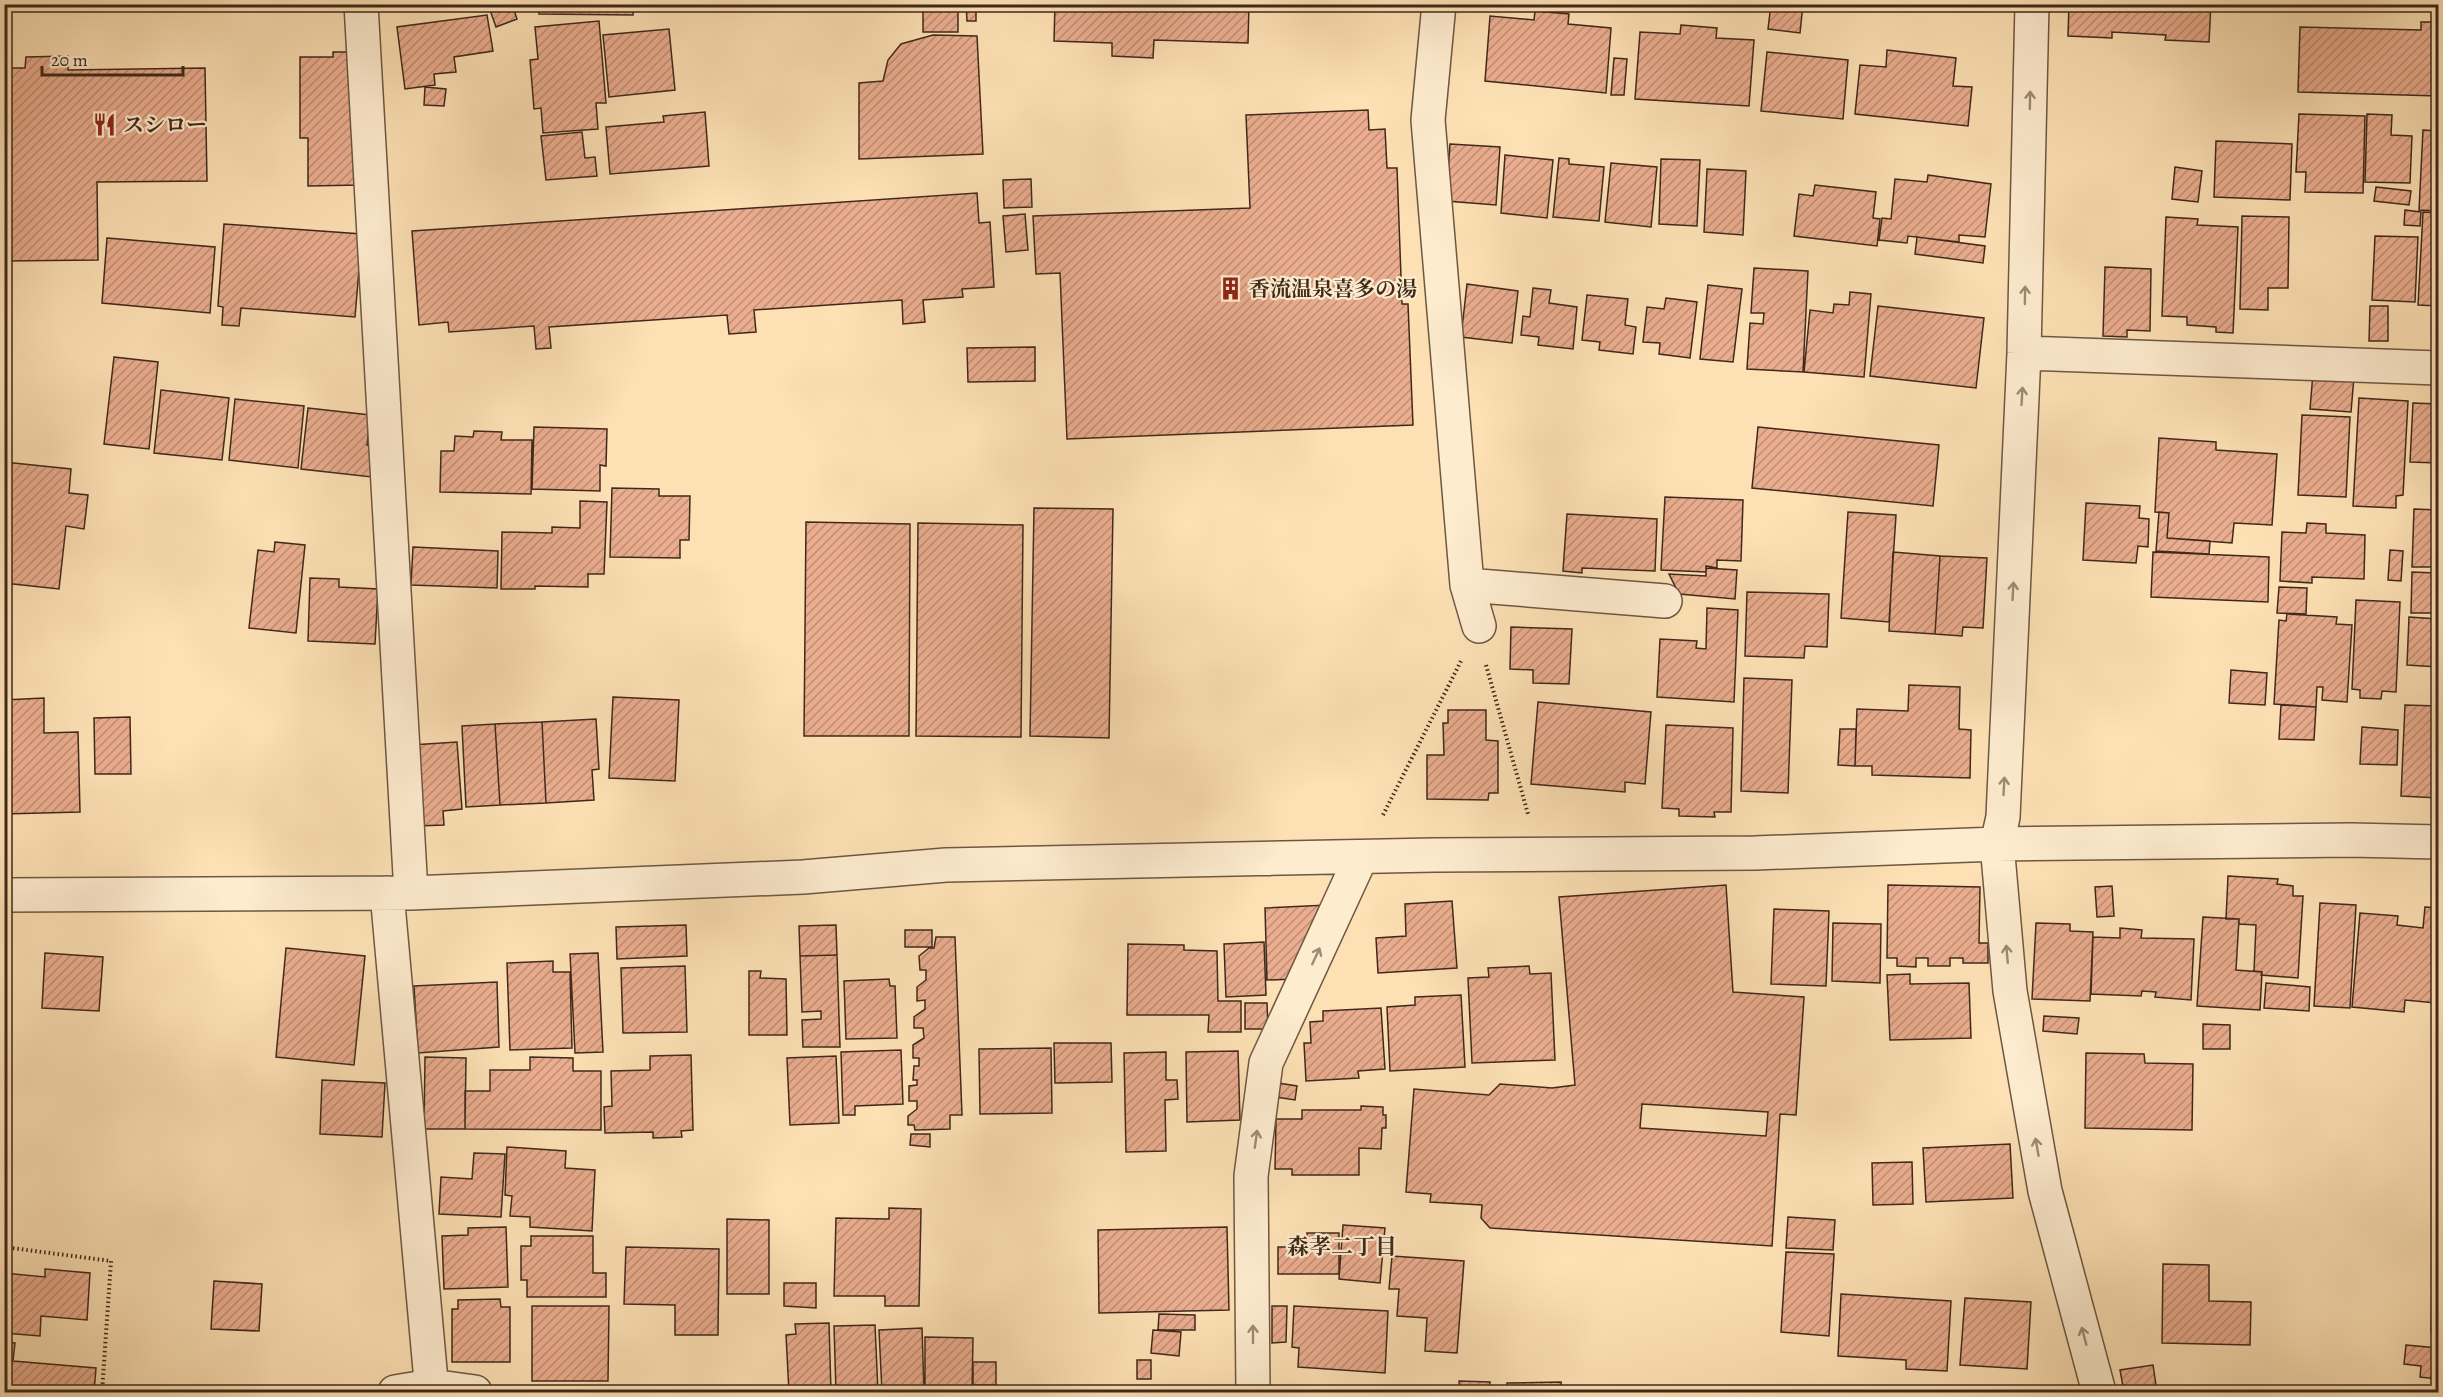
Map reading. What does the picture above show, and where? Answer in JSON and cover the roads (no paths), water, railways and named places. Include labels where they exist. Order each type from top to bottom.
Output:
[{"type":"street","points":[[361,4],[399,893],[432,1389]]},
{"type":"street","points":[[1439,4],[1428,120],[1467,585],[1479,626]]},
{"type":"street","points":[[2032,4],[2024,353],[2003,817],[1997,844],[2010,992],[2045,1191],[2099,1392]]},
{"type":"street","points":[[2024,353],[2439,368]]},
{"type":"street","points":[[1467,585],[1665,601]]},
{"type":"street","points":[[4,895],[399,893],[803,877],[946,866],[1539,854],[1755,853],[1997,844],[2351,840],[2439,842]]},
{"type":"street","points":[[1253,1392],[1251,1176],[1266,1063],[1361,857]]},
{"type":"street","points":[[395,1392],[432,1389],[476,1392]]},
{"type":"place","name":"スシロー","points":[[105,125]]},
{"type":"place","name":"香流温泉喜多の湯","points":[[1231,289]]},
{"type":"district","name":"森孝二丁目","points":[[1342,1247]]}]
